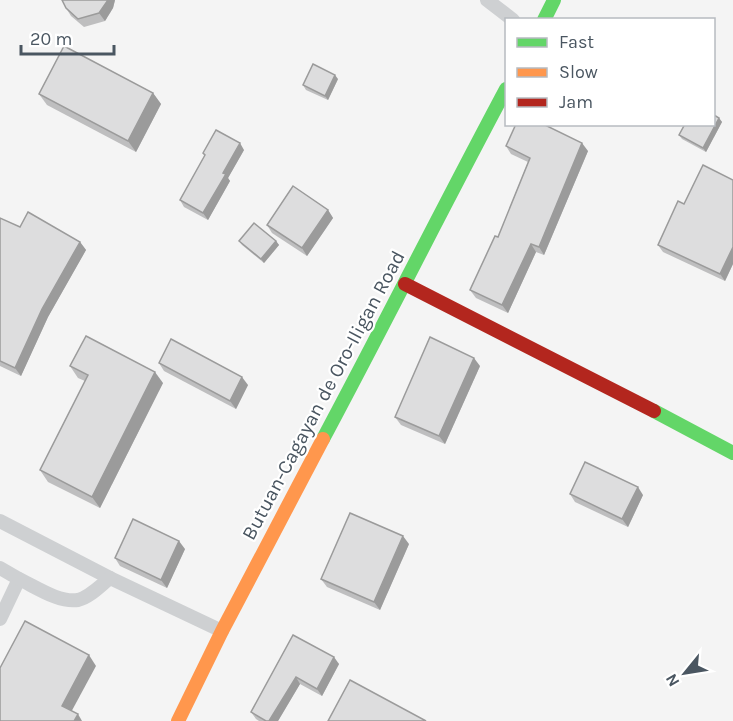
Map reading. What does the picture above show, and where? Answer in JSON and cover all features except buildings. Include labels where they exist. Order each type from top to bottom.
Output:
[{"type":"main road","points":[[545,18],[554,0]]},
{"type":"main road","name":"Butuan-Cagayan de Oro-Iligan Road","points":[[178,721],[222,631],[405,284],[432,227],[505,93]]},
{"type":"main road","points":[[405,284],[733,453]]},
{"type":"lane","points":[[487,0],[510,18]]},
{"type":"lane","points":[[0,521],[110,578],[222,631]]},
{"type":"lane","points":[[0,568],[59,598],[78,600],[90,594],[110,578]]},
{"type":"lane","points":[[0,619],[19,579]]},
{"type":"traffic: fast","points":[[545,18],[554,0]]},
{"type":"traffic: fast","points":[[323,439],[505,91]]},
{"type":"traffic: fast","points":[[654,411],[733,453]]},
{"type":"traffic: slow","points":[[178,721],[222,631],[323,439]]},
{"type":"traffic: jam","points":[[405,284],[654,411]]}]
